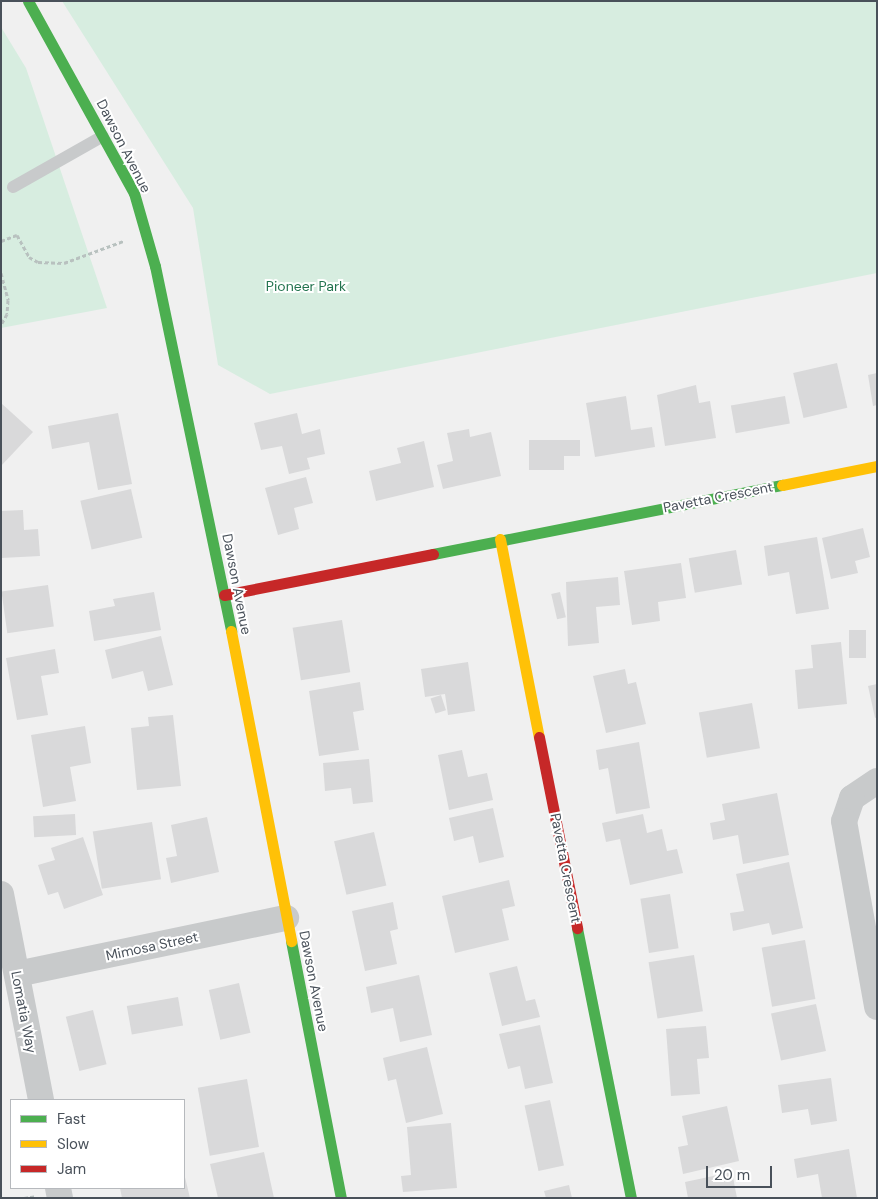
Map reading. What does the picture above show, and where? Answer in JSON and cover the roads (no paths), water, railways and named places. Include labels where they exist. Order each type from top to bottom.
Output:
[{"type":"street","name":"Dawson Avenue","points":[[28,1],[134,193],[155,266],[224,595],[341,1198]]},
{"type":"street","name":"Pavetta Crescent","points":[[224,595],[877,466]]},
{"type":"street","name":"Pavetta Crescent","points":[[500,539],[631,1198]]},
{"type":"street","points":[[877,781],[852,798],[844,821],[877,1007]]},
{"type":"street","name":"Lomatia Way","points":[[1,894],[41,1099]]},
{"type":"street","name":"Mimosa Street","points":[[17,974],[286,918]]},
{"type":"lane","points":[[13,187],[103,136]]},
{"type":"park label","name":"Pioneer Park","points":[[306,286]]}]
